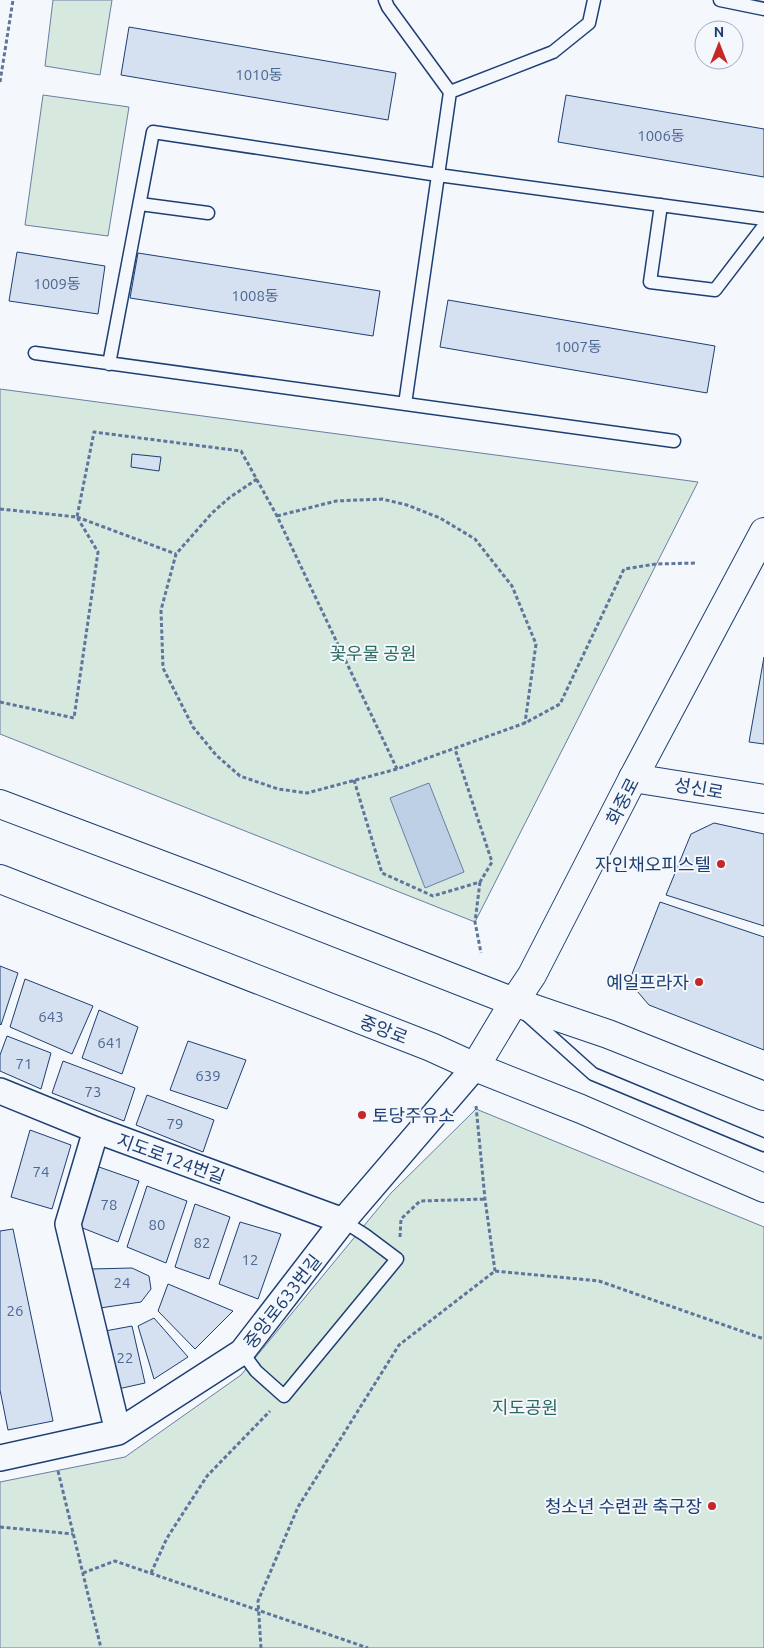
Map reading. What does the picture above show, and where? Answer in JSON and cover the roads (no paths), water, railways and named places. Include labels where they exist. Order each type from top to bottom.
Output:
[{"type":"main road","name":"화중로","points":[[475,1067],[532,975],[764,532]]},
{"type":"main road","name":"성신로","points":[[634,778],[764,800]]},
{"type":"main road","points":[[0,785],[204,881]]},
{"type":"main road","points":[[0,804],[514,1002],[608,1034],[764,1096]]},
{"type":"main road","name":"중앙로","points":[[0,879],[430,1047],[764,1188]]},
{"type":"main road","points":[[0,895],[110,922]]},
{"type":"street","name":"중앙로633번길","points":[[0,1458],[118,1432],[242,1352],[343,1221],[475,1067]]},
{"type":"street","name":"지도로124번길","points":[[0,1091],[96,1130],[343,1221]]},
{"type":"street","points":[[96,1130],[68,1224],[118,1432]]},
{"type":"lane","points":[[385,0],[388,7],[450,92],[405,404]]},
{"type":"lane","points":[[450,92],[553,52],[589,23],[594,0]]},
{"type":"lane","points":[[720,0],[764,8]]},
{"type":"lane","points":[[109,364],[153,132],[438,175],[764,219]]},
{"type":"lane","points":[[140,204],[208,213]]},
{"type":"lane","points":[[661,205],[650,282],[715,290],[764,226]]},
{"type":"lane","points":[[35,353],[674,441]]},
{"type":"lane","points":[[514,1002],[592,1074],[764,1145]]},
{"type":"lane","points":[[242,1352],[256,1371],[284,1396],[397,1259],[343,1221]]},
{"type":"water","points":[[429,783],[464,872],[425,888],[390,798]]},
{"type":"place","name":"자인채오피스텔","points":[[721,864]]},
{"type":"place","name":"예일프라자","points":[[699,982]]},
{"type":"place","name":"토당주유소","points":[[362,1115]]},
{"type":"place","name":"청소년 수련관 축구장","points":[[712,1506]]},
{"type":"park label","name":"꽃우물 공원","points":[[373,653]]},
{"type":"park label","name":"지도공원","points":[[525,1407]]}]
